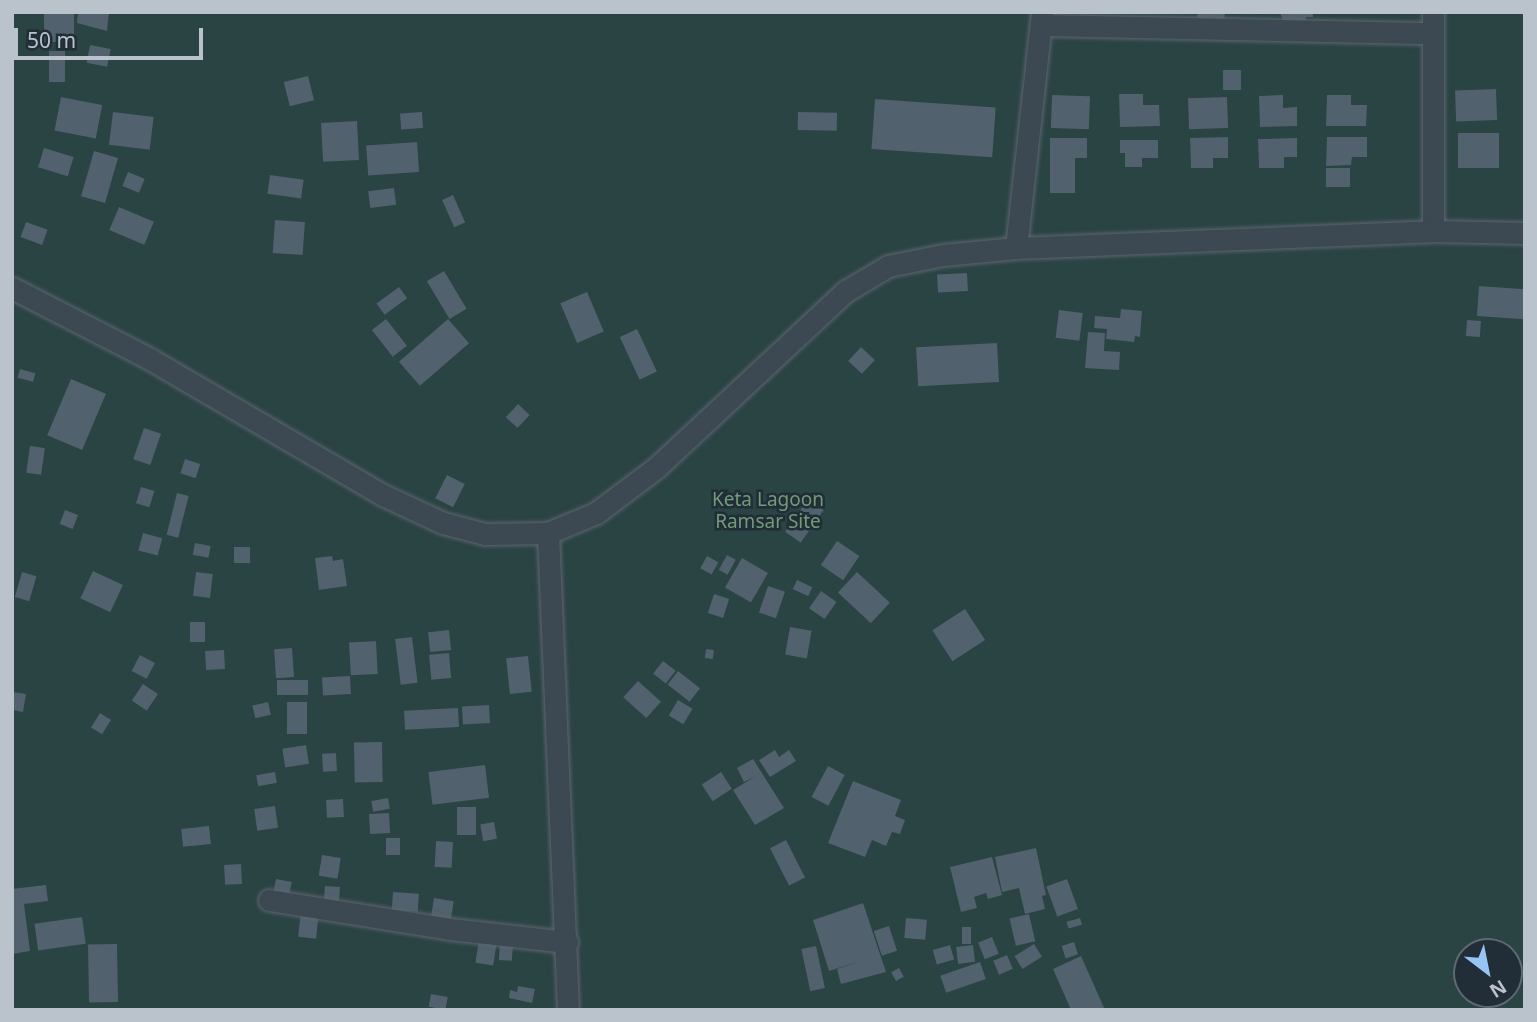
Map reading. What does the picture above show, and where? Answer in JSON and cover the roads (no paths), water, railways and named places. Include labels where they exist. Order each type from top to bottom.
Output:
[{"type":"street","points":[[1016,248],[1042,19],[1433,23],[1433,231]]},
{"type":"street","points":[[12,288],[150,359],[383,495],[443,523],[485,534],[548,533],[596,513],[657,467],[846,291],[888,267],[943,255],[1016,248],[1433,231],[1525,233]]},
{"type":"street","points":[[548,533],[568,1010]]},
{"type":"street","points":[[269,900],[450,929],[567,942]]},
{"type":"park label","name":"Keta Lagoon Ramsar Site","points":[[768,511]]}]
